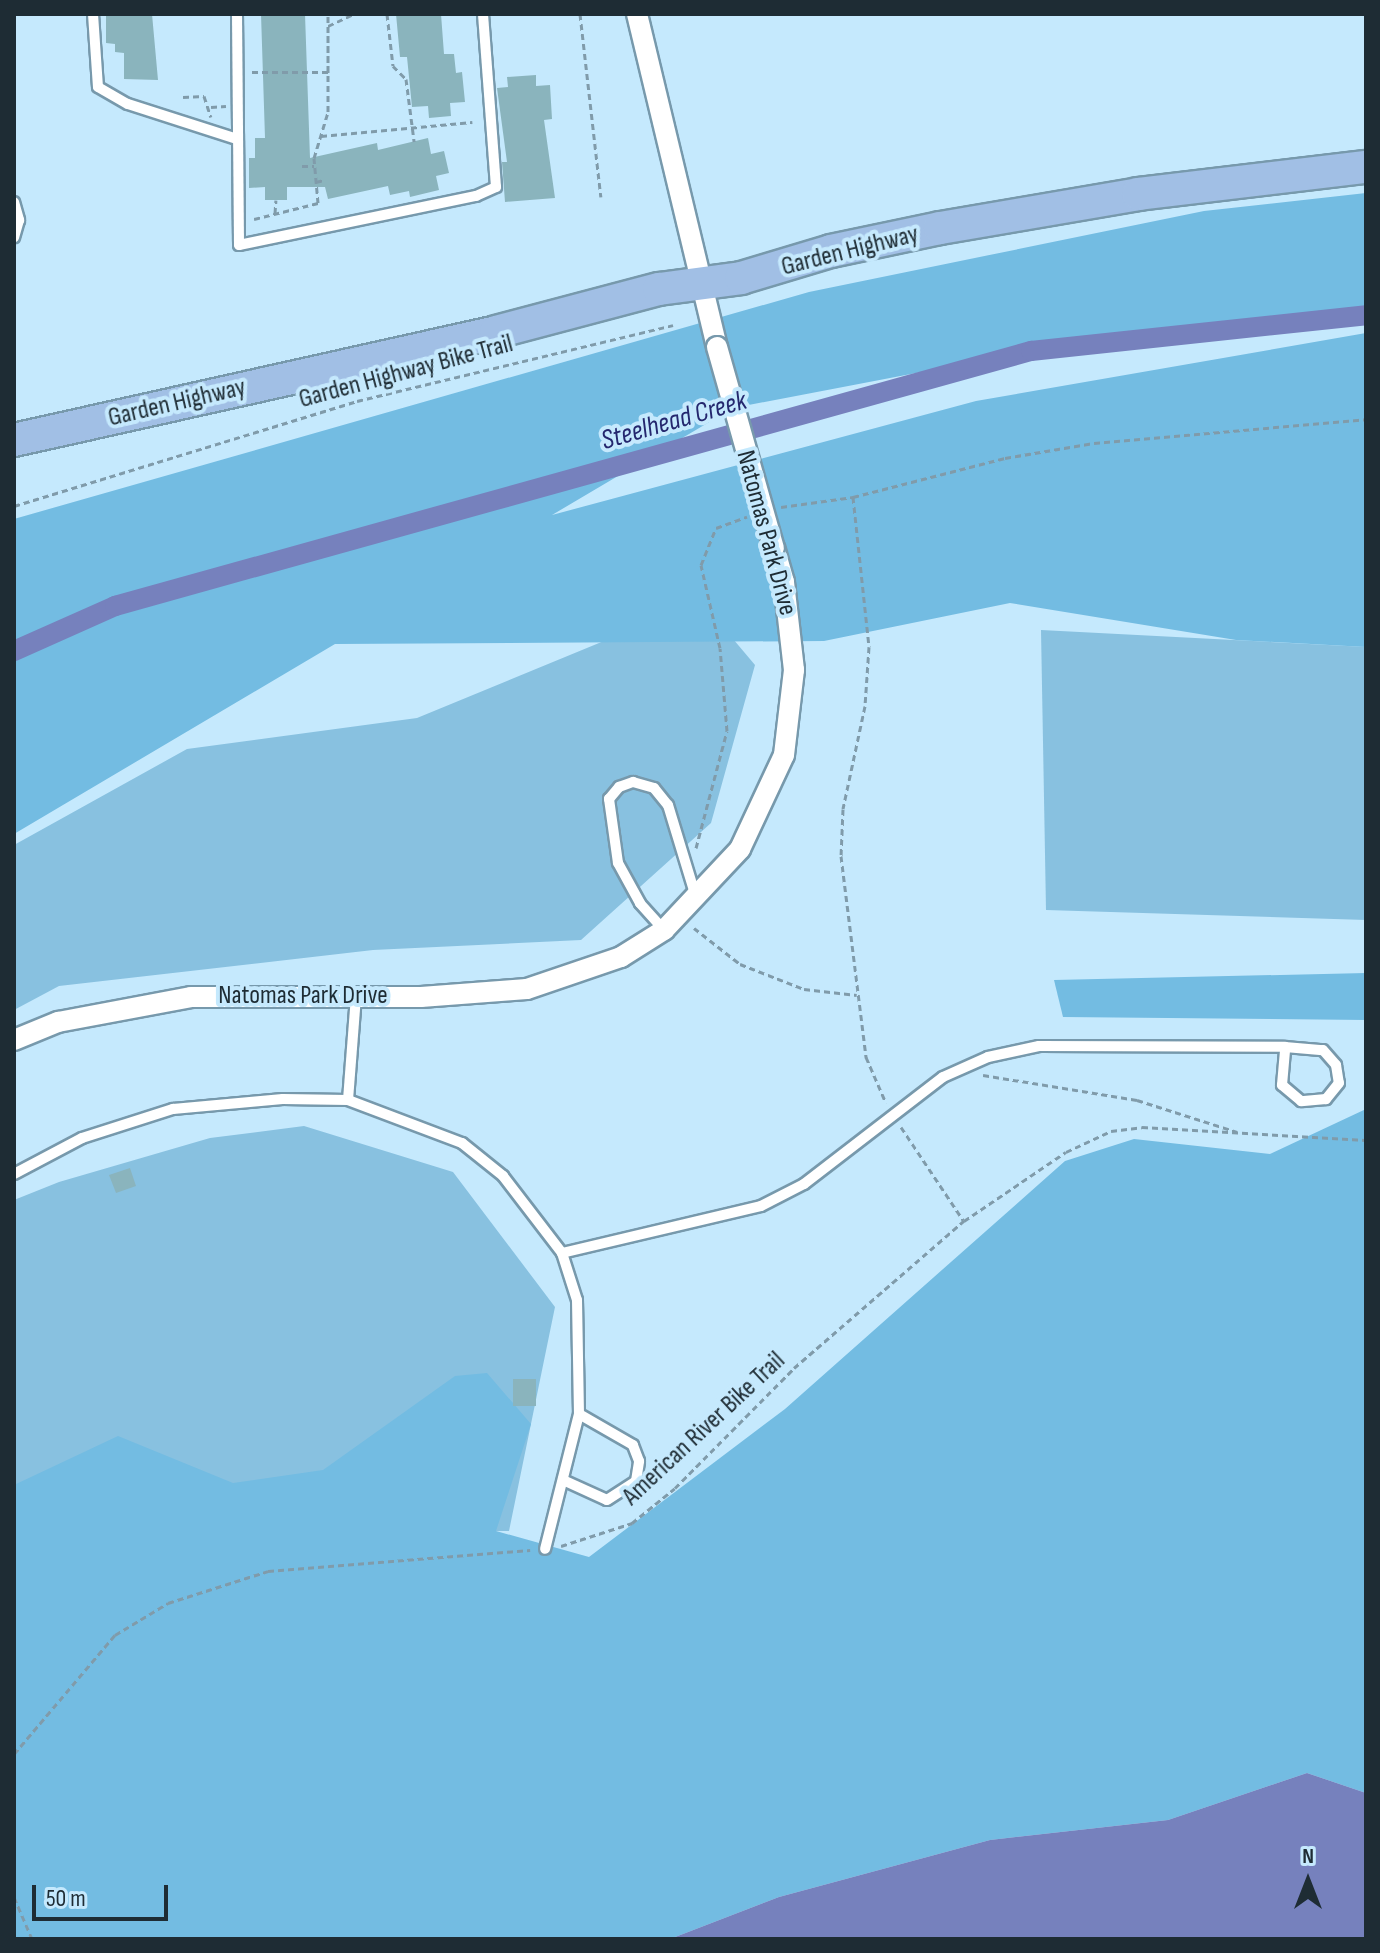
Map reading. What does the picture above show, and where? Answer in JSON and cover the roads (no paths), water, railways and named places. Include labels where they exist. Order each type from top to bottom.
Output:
[{"type":"main road","name":"Garden Highway","points":[[14,440],[341,366],[659,289],[785,268],[831,251],[1045,208],[1366,167]]},
{"type":"main road","name":"Garden Highway","points":[[14,419],[341,366]]},
{"type":"street","name":"Natomas Park Drive","points":[[14,1040],[58,1022],[191,997],[527,989],[621,957],[672,923],[698,899],[740,849],[784,755],[794,670],[784,582],[717,347],[637,14]]},
{"type":"lane","points":[[93,14],[98,87],[128,104],[237,139]]},
{"type":"lane","points":[[237,14],[239,245],[476,196],[496,187],[483,14]]},
{"type":"lane","points":[[14,202],[19,220],[14,237]]},
{"type":"lane","points":[[672,923],[640,903],[618,863],[609,799],[619,787],[633,782],[654,788],[661,796],[680,835],[685,865],[698,899]]},
{"type":"lane","points":[[348,1100],[356,995]]},
{"type":"lane","points":[[562,1253],[761,1206],[804,1184],[943,1077],[988,1057],[1039,1046],[1285,1047],[1323,1050],[1336,1065],[1339,1083],[1326,1099],[1301,1101],[1282,1085],[1285,1047]]},
{"type":"lane","points":[[14,1174],[82,1138],[173,1109],[283,1099],[348,1100],[424,1124],[462,1143],[503,1176],[562,1253],[577,1300],[579,1414],[545,1549]]},
{"type":"lane","points":[[563,1480],[607,1500],[636,1481],[639,1461],[633,1445],[579,1414]]},
{"type":"waterway","name":"Steelhead Creek","points":[[14,651],[115,606],[1031,351],[1366,315]]}]
